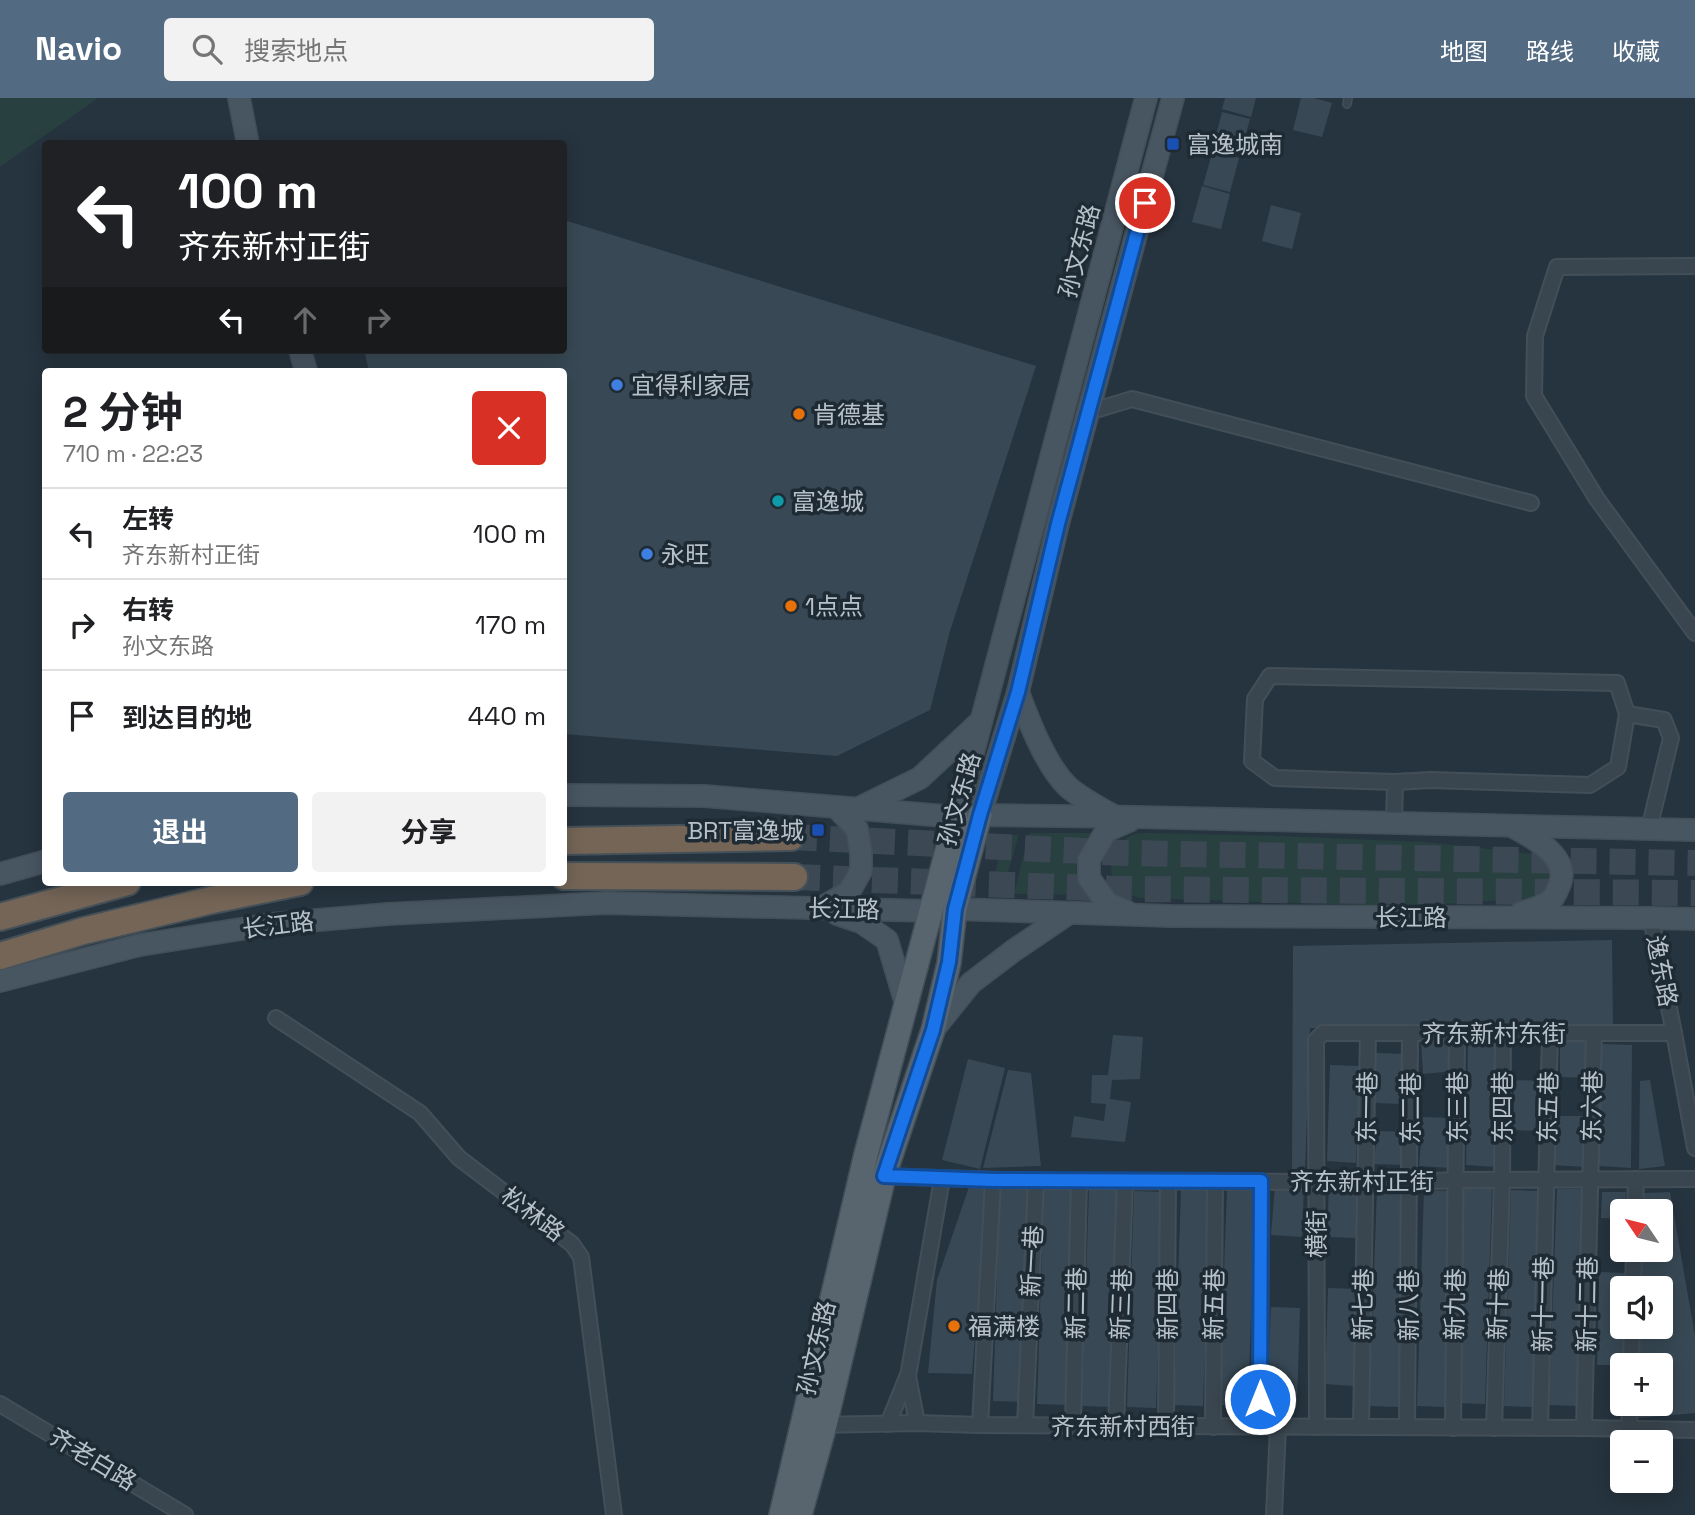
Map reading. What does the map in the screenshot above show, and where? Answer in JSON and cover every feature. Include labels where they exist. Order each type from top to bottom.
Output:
[{"type":"highway","points":[[567,841],[791,837]]},
{"type":"highway","name":"长江路","points":[[567,876],[793,877]]},
{"type":"highway","points":[[0,917],[112,886]]},
{"type":"highway","name":"长江路","points":[[0,956],[83,931],[280,886]]},
{"type":"main road","points":[[239,98],[247,140]]},
{"type":"main road","name":"孙文东路","points":[[800,1515],[813,1425],[872,1176],[906,1004],[1146,98]]},
{"type":"main road","name":"孙文东路","points":[[872,1176],[933,1030],[949,962],[955,909],[980,815],[1018,692],[1058,524],[1173,98]]},
{"type":"main road","points":[[1018,692],[1030,724],[1057,776],[1068,788],[1115,817]]},
{"type":"main road","points":[[847,808],[920,778],[981,720]]},
{"type":"main road","points":[[567,795],[704,796],[956,817],[1138,817],[1695,830]]},
{"type":"main road","points":[[821,908],[849,892],[861,872],[862,853],[857,830],[847,808]]},
{"type":"main road","points":[[1133,915],[1107,903],[1089,878],[1089,860],[1106,831],[1138,817]]},
{"type":"main road","points":[[1509,917],[1553,899],[1562,880],[1562,868],[1548,849],[1513,827]]},
{"type":"main road","points":[[0,874],[42,862]]},
{"type":"main road","name":"长江路","points":[[0,981],[140,945],[285,923],[388,914],[606,903],[1133,915],[1695,919]]},
{"type":"main road","points":[[821,908],[861,922],[887,940],[906,1004]]},
{"type":"main road","points":[[933,1030],[971,983],[1069,913]]},
{"type":"main road","name":"孙文东路","points":[[781,1515],[813,1425]]},
{"type":"street","points":[[1695,266],[1557,267],[1535,336],[1534,396],[1597,499],[1695,633]]},
{"type":"street","points":[[1089,412],[1132,399],[1531,503]]},
{"type":"street","points":[[1269,676],[1617,682],[1627,714],[1618,767],[1590,785],[1431,780],[1395,782],[1275,778],[1252,761],[1255,699],[1269,676]]},
{"type":"street","points":[[1627,714],[1664,720],[1671,738],[1649,829]]},
{"type":"street","points":[[1394,823],[1395,782]]},
{"type":"street","name":"逸东路","points":[[1651,918],[1695,1148]]},
{"type":"street","name":"松林路","points":[[276,1018],[419,1113],[459,1158],[572,1244],[581,1257],[614,1515]]},
{"type":"street","name":"齐东新村东街","points":[[1316,1040],[1323,1033],[1674,1033]]},
{"type":"street","name":"东一巷","points":[[1365,1181],[1368,1033]]},
{"type":"street","name":"东二巷","points":[[1409,1182],[1410,1033]]},
{"type":"street","name":"东三巷","points":[[1457,1033],[1457,1180]]},
{"type":"street","name":"东四巷","points":[[1502,1181],[1503,1033]]},
{"type":"street","name":"东五巷","points":[[1547,1180],[1550,1033]]},
{"type":"street","name":"东六巷","points":[[1590,1179],[1594,1033]]},
{"type":"street","name":"横街","points":[[1316,1040],[1317,1427]]},
{"type":"street","name":"齐东新村正街","points":[[872,1176],[1036,1181],[1409,1182],[1695,1179]]},
{"type":"street","points":[[888,1424],[908,1376],[942,1179]]},
{"type":"street","name":"新十二巷","points":[[1584,1428],[1590,1179]]},
{"type":"street","points":[[1635,1199],[1636,1179]]},
{"type":"street","points":[[980,1425],[993,1180]]},
{"type":"street","name":"新九巷","points":[[1453,1427],[1457,1180]]},
{"type":"street","name":"新十一巷","points":[[1540,1428],[1547,1180]]},
{"type":"street","name":"新一巷","points":[[1025,1425],[1036,1181]]},
{"type":"street","name":"新二巷","points":[[1073,1425],[1079,1181]]},
{"type":"street","name":"新三巷","points":[[1116,1426],[1125,1181]]},
{"type":"street","name":"新四巷","points":[[1166,1426],[1168,1181]]},
{"type":"street","name":"新五巷","points":[[1213,1427],[1215,1181]]},
{"type":"street","points":[[1260,1427],[1261,1181]]},
{"type":"street","name":"新七巷","points":[[1361,1427],[1365,1181]]},
{"type":"street","name":"新十巷","points":[[1494,1428],[1502,1181]]},
{"type":"street","name":"新八巷","points":[[1407,1427],[1409,1182]]},
{"type":"street","points":[[908,1376],[916,1423]]},
{"type":"street","name":"齐老白路","points":[[0,1404],[185,1515]]},
{"type":"street","points":[[1629,1429],[1630,1416]]},
{"type":"street","name":"齐东新村西街","points":[[813,1425],[916,1423],[1695,1430]]},
{"type":"street","points":[[1274,1515],[1278,1427]]},
{"type":"green space","points":[[0,98],[98,98],[0,167]]},
{"type":"green space","points":[[1029,833],[1098,833],[1092,895],[1014,894]]},
{"type":"green space","points":[[1151,833],[1426,842],[1534,854],[1547,866],[1550,883],[1539,895],[1530,898],[1429,907],[1139,898],[1116,884],[1111,870],[1112,863],[1117,848],[1128,837]]},
{"type":"green space","points":[[1019,834],[1002,894],[994,886],[1002,847],[1010,837]]},
{"type":"building","points":[[1225,98],[1256,98],[1251,117],[1222,109]]},
{"type":"building","points":[[1301,98],[1332,103],[1322,137],[1293,130]]},
{"type":"building","points":[[1222,112],[1250,119],[1240,154],[1213,147]]},
{"type":"building","points":[[1213,150],[1239,158],[1230,192],[1203,185]]},
{"type":"building","points":[[1202,186],[1230,194],[1221,229],[1192,222]]},
{"type":"building","points":[[1271,205],[1301,213],[1292,249],[1262,241]]},
{"type":"building","name":"富逸城","points":[[567,221],[1036,366],[950,631],[930,710],[837,756],[567,734],[567,368],[368,368],[365,354],[567,354]]},
{"type":"building","points":[[1612,940],[1613,1027],[1310,1028],[1305,1171],[1292,1171],[1293,946]]},
{"type":"building","points":[[1113,1035],[1143,1037],[1140,1079],[1112,1080],[1110,1099],[1131,1102],[1125,1142],[1071,1137],[1074,1116],[1104,1121],[1106,1104],[1091,1103],[1092,1075],[1108,1075]]},
{"type":"building","points":[[1560,1037],[1589,1037],[1588,1078],[1560,1077]]},
{"type":"building","points":[[1452,1038],[1453,1071],[1423,1074],[1421,1039]]},
{"type":"building","points":[[1468,1040],[1497,1040],[1495,1167],[1466,1165]]},
{"type":"building","points":[[1600,1044],[1632,1045],[1631,1168],[1599,1166]]},
{"type":"building","points":[[1376,1053],[1405,1054],[1403,1104],[1375,1103]]},
{"type":"building","points":[[968,1059],[1005,1068],[980,1169],[942,1160]]},
{"type":"building","points":[[1330,1065],[1360,1066],[1356,1163],[1327,1161]]},
{"type":"building","points":[[1008,1070],[1031,1073],[1041,1166],[983,1168]]},
{"type":"building","points":[[1514,1080],[1544,1081],[1542,1131],[1513,1130]]},
{"type":"building","points":[[1650,1080],[1665,1166],[1639,1169],[1640,1081]]},
{"type":"building","points":[[1557,1116],[1586,1116],[1584,1167],[1553,1165]]},
{"type":"building","points":[[1423,1117],[1452,1118],[1450,1168],[1419,1166]]},
{"type":"building","points":[[1377,1131],[1407,1132],[1405,1165],[1374,1164]]},
{"type":"building","points":[[1000,1185],[1029,1186],[1022,1402],[993,1401]]},
{"type":"building","points":[[1275,1186],[1304,1187],[1302,1237],[1271,1235]]},
{"type":"building","name":"福满楼","points":[[969,1187],[987,1187],[972,1374],[928,1373],[937,1280]]},
{"type":"building","points":[[1329,1187],[1358,1187],[1357,1238],[1327,1237]]},
{"type":"building","points":[[1464,1187],[1492,1188],[1485,1404],[1456,1403]]},
{"type":"building","points":[[1044,1188],[1073,1188],[1066,1405],[1037,1404]]},
{"type":"building","points":[[1089,1189],[1118,1190],[1111,1407],[1082,1406]]},
{"type":"building","points":[[1181,1189],[1210,1189],[1203,1406],[1174,1405]]},
{"type":"building","points":[[1227,1189],[1255,1190],[1248,1406],[1219,1405]]},
{"type":"building","points":[[1557,1189],[1585,1189],[1578,1406],[1549,1405]]},
{"type":"building","points":[[1377,1190],[1406,1191],[1399,1407],[1369,1406]]},
{"type":"building","points":[[1424,1190],[1453,1191],[1446,1407],[1417,1406]]},
{"type":"building","points":[[1511,1190],[1540,1191],[1533,1407],[1504,1406]]},
{"type":"building","points":[[1134,1191],[1163,1192],[1156,1408],[1127,1407]]},
{"type":"building","points":[[1602,1192],[1626,1192],[1626,1199],[1610,1199],[1610,1218],[1601,1218]]},
{"type":"building","points":[[1670,1192],[1671,1199],[1643,1199],[1643,1193]]},
{"type":"building","points":[[1673,1209],[1695,1336],[1695,1413],[1673,1415],[1673,1353],[1640,1353],[1640,1339],[1673,1339],[1673,1276],[1641,1276],[1642,1262],[1673,1262]]},
{"type":"building","points":[[1599,1272],[1627,1273],[1627,1276],[1610,1276],[1610,1339],[1626,1339],[1625,1353],[1610,1353],[1610,1365],[1597,1365]]},
{"type":"building","points":[[1328,1288],[1358,1289],[1354,1386],[1325,1384]]},
{"type":"building","points":[[1271,1307],[1300,1308],[1297,1405],[1267,1403]]},
{"type":"tunnel","points":[[791,837],[1125,853],[1695,863]]},
{"type":"tunnel","points":[[794,877],[1118,889],[1695,893]]},
{"type":"place","name":"富逸城南","points":[[1173,144]]},
{"type":"place","name":"宜得利家居","points":[[617,385]]},
{"type":"place","name":"肯德基","points":[[799,414]]},
{"type":"place","name":"富逸城","points":[[778,501]]},
{"type":"place","name":"永旺","points":[[647,554]]},
{"type":"place","name":"1点点","points":[[791,606]]},
{"type":"place","name":"BRT富逸城","points":[[818,830]]},
{"type":"place","name":"福满楼","points":[[954,1326]]},
{"type":"route","points":[[1145,203],[1058,524],[1018,692],[980,815],[955,909],[949,962],[933,1030],[884,1176],[993,1180],[1261,1181],[1260,1399]]}]
